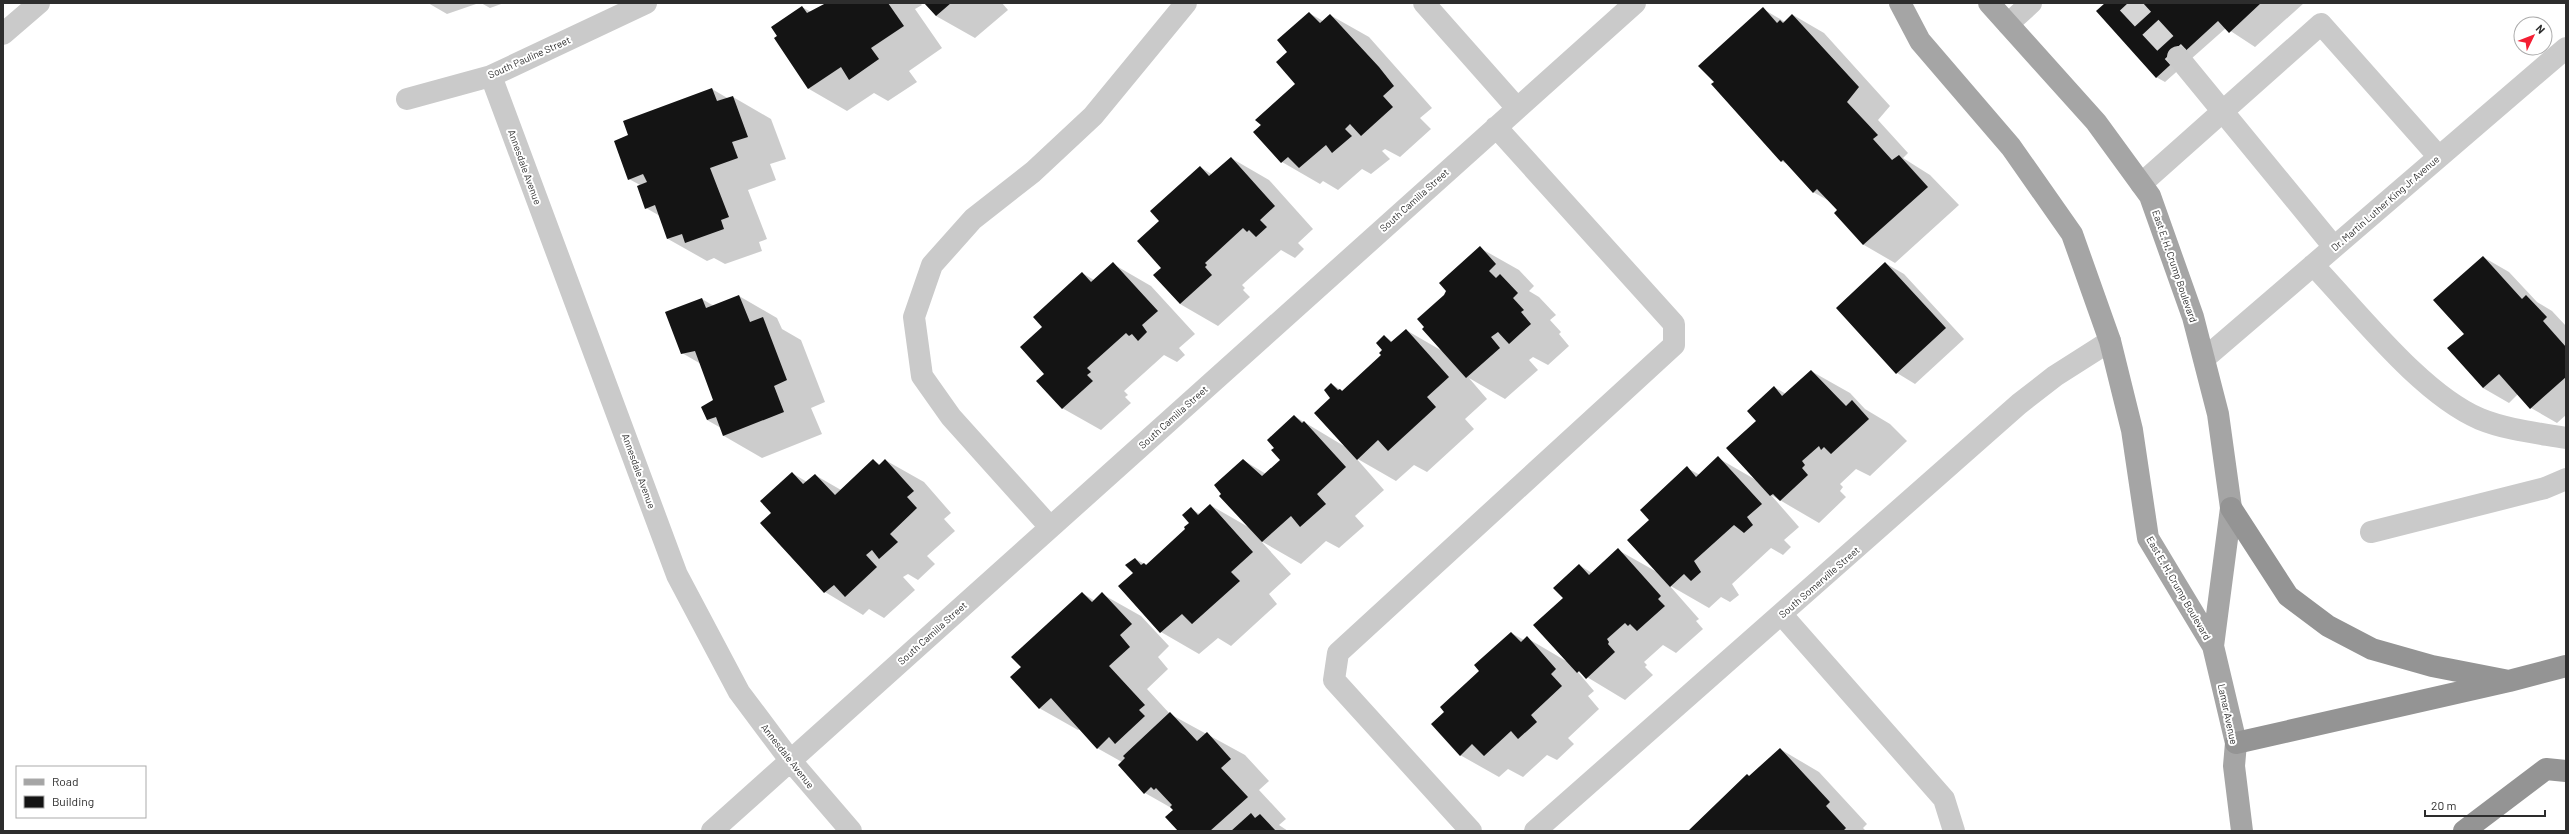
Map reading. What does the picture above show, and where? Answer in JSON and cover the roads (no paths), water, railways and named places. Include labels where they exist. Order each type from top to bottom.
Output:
[{"type":"highway","points":[[2231,508],[2288,596],[2328,626],[2372,649],[2432,666],[2509,681]]},
{"type":"highway","points":[[2236,743],[2509,681],[2566,666]]},
{"type":"highway","points":[[2464,831],[2546,769],[2566,770]]},
{"type":"main road","name":"East E. H. Crump Boulevard","points":[[1900,3],[1920,41],[2011,146],[2072,234],[2110,341],[2132,430],[2148,538],[2213,646]]},
{"type":"main road","name":"East E. H. Crump Boulevard","points":[[1989,3],[2096,122],[2141,184],[2153,203],[2193,317],[2205,358],[2218,414],[2231,508],[2213,646]]},
{"type":"main road","name":"Lamar Avenue","points":[[2213,646],[2236,743],[2234,766],[2242,831]]},
{"type":"street","points":[[3,34],[39,3]]},
{"type":"street","name":"South Pauline Street","points":[[407,99],[491,76],[646,3]]},
{"type":"street","points":[[1050,527],[951,417],[922,376],[914,317],[932,265],[973,219],[1033,172],[1093,116],[1186,3]]},
{"type":"street","points":[[1424,3],[1517,108]]},
{"type":"street","name":"South Camilla Street","points":[[712,831],[1635,3]]},
{"type":"street","points":[[2008,24],[2031,3]]},
{"type":"street","points":[[2141,184],[2321,24],[2439,157]]},
{"type":"street","name":"Dr. Martin Luther King Jr Avenue","points":[[2205,358],[2566,48]]},
{"type":"street","points":[[2178,57],[2334,247]]},
{"type":"street","name":"Annesdale Avenue","points":[[491,76],[677,575],[740,692],[790,760],[851,831]]},
{"type":"street","points":[[1471,831],[1334,680],[1338,653],[1674,346],[1674,324],[1496,127]]},
{"type":"street","points":[[2314,265],[2408,366],[2450,402],[2480,419],[2566,438]]},
{"type":"street","name":"South Somerville Street","points":[[1535,831],[1782,615],[2019,404],[2055,376],[2110,341]]},
{"type":"street","points":[[2371,532],[2545,488],[2566,479]]},
{"type":"street","points":[[1782,615],[1944,799],[1954,831]]},
{"type":"tunnel","points":[[2128,3],[2178,57]]}]
